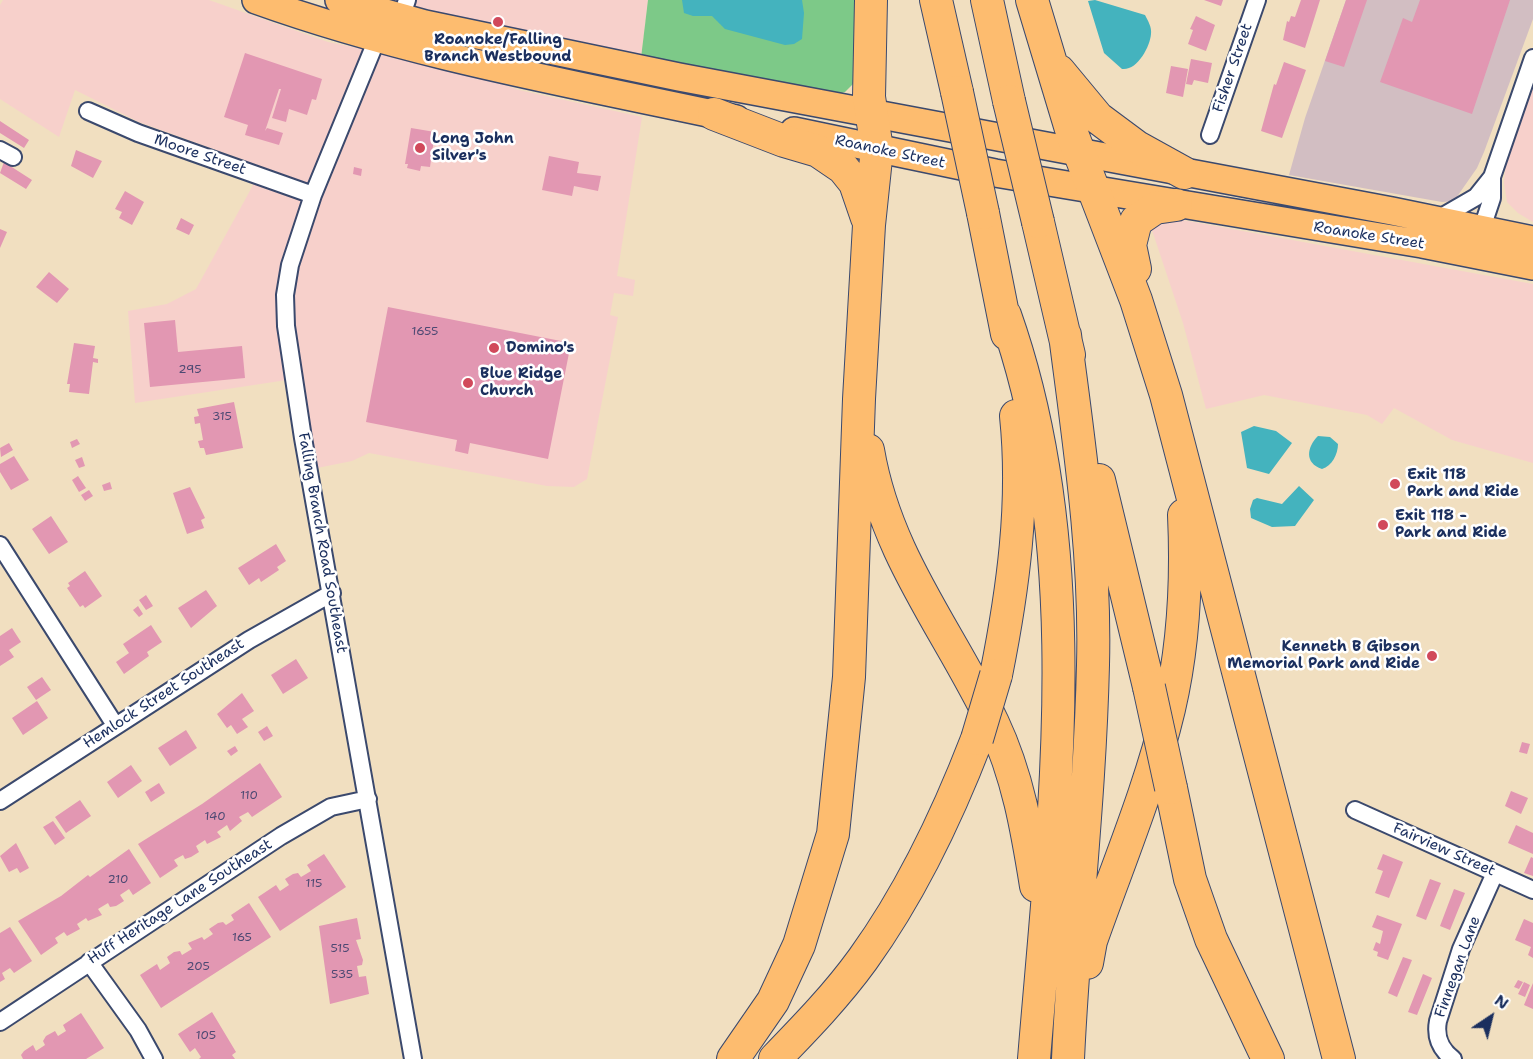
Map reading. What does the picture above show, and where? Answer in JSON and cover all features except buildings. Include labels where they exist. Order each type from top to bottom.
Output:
[{"type":"highway","points":[[733,1059],[773,1001],[799,945],[833,834],[849,677],[859,399],[869,225],[878,149],[869,97],[871,0]]},
{"type":"highway","points":[[775,1059],[820,1012],[855,969],[894,913],[922,865],[953,802],[977,739],[996,675],[1010,604],[1019,483],[1017,422],[1005,315],[936,0]]},
{"type":"highway","points":[[987,0],[1149,687],[1190,879],[1211,939],[1245,1014],[1269,1059]]},
{"type":"highway","points":[[1032,0],[1080,154],[1136,300],[1166,394],[1339,1059]]},
{"type":"highway","points":[[1049,58],[1098,118],[1137,147],[1184,173]]},
{"type":"highway","points":[[714,114],[784,141],[818,151],[843,168],[855,183],[869,225]]},
{"type":"highway","points":[[1136,300],[1137,282],[1130,245],[1133,227],[1147,212],[1176,205]]},
{"type":"highway","points":[[1005,315],[1026,379],[1044,476],[1055,575],[1059,714],[1055,799],[1034,1059]]},
{"type":"highway","points":[[1065,335],[1083,473],[1092,576],[1093,663],[1068,1059]]},
{"type":"highway","points":[[859,399],[872,474],[898,551],[917,590],[973,683],[1010,762],[1022,802],[1037,888],[1043,945]]},
{"type":"highway","points":[[1068,1059],[1091,941],[1149,779],[1169,708],[1178,662],[1186,565],[1182,460]]},
{"type":"main road","name":"Roanoke Street","points":[[256,0],[336,28],[506,71],[878,149],[1096,191],[1533,266]]},
{"type":"main road","name":"Roanoke Street","points":[[339,0],[392,7],[560,53],[871,115],[1438,219],[1533,240]]},
{"type":"main road","points":[[1333,230],[1366,224],[1462,239],[1482,228]]},
{"type":"main road","points":[[1472,254],[1484,245],[1497,243],[1533,250]]},
{"type":"street","name":"Fisher Street","points":[[1210,135],[1257,0]]},
{"type":"street","points":[[377,39],[392,7]]},
{"type":"street","points":[[377,39],[392,7]]},
{"type":"street","name":"Falling Branch Road Southeast","points":[[377,39],[313,195],[290,265],[285,295],[286,326],[303,438],[413,1059]]},
{"type":"street","points":[[1482,228],[1492,198],[1492,177],[1533,58]]},
{"type":"street","name":"Moore Street","points":[[88,111],[138,133],[313,195]]},
{"type":"street","points":[[1438,219],[1476,196],[1492,177]]},
{"type":"street","points":[[0,545],[116,725]]},
{"type":"street","name":"Hemlock Street Southeast","points":[[0,801],[249,640],[332,593]]},
{"type":"street","name":"Huff Heritage Lane Southeast","points":[[0,1022],[311,818],[331,807],[368,799]]},
{"type":"street","name":"Fairview Street","points":[[1355,810],[1533,891]]},
{"type":"street","name":"Finnegan Lane","points":[[1453,1059],[1439,1043],[1436,1032],[1438,1021],[1461,949],[1495,873]]},
{"type":"street","points":[[89,962],[138,1030],[154,1059]]},
{"type":"shaded area","points":[[3,0],[209,0],[328,42],[408,58],[476,75],[519,90],[642,117],[617,276],[635,280],[633,296],[614,293],[610,315],[618,317],[587,479],[574,487],[547,486],[369,453],[352,461],[316,470],[300,378],[135,403],[128,311],[167,304],[196,289],[263,167],[139,122],[75,90],[59,137],[0,99],[0,5]]},
{"type":"shaded area","points":[[390,0],[648,0],[641,58],[539,37]]},
{"type":"shaded area","points":[[1346,0],[1533,0],[1533,19],[1484,152],[1477,168],[1454,201],[1442,202],[1289,175],[1305,118]]},
{"type":"shaded area","points":[[1533,80],[1533,222],[1518,213],[1507,202],[1504,183],[1506,160]]},
{"type":"shaded area","points":[[1177,219],[1533,284],[1533,463],[1452,440],[1394,408],[1382,424],[1367,415],[1264,395],[1206,409],[1183,323],[1150,224]]},
{"type":"green space","points":[[648,0],[857,0],[853,84],[845,92],[838,94],[641,58]]},
{"type":"water","points":[[682,0],[802,0],[804,13],[802,39],[794,44],[785,45],[725,29],[712,16],[693,16],[684,13]]},
{"type":"water","points":[[1095,0],[1145,15],[1150,24],[1151,34],[1145,51],[1138,62],[1128,69],[1122,69],[1104,53],[1088,1]]},
{"type":"water","points":[[1254,426],[1276,431],[1292,443],[1269,474],[1247,468],[1241,432]]},
{"type":"water","points":[[1318,436],[1330,437],[1338,444],[1334,459],[1322,469],[1312,463],[1309,454],[1311,445]]},
{"type":"water","points":[[1299,486],[1314,500],[1295,526],[1272,527],[1251,518],[1250,509],[1253,500],[1257,498],[1282,504]]},
{"type":"place","name":"Roanoke/Falling Branch Westbound","points":[[498,22]]},
{"type":"place","name":"Long John Silver's","points":[[420,148]]},
{"type":"place","name":"Domino's","points":[[494,348]]},
{"type":"place","name":"Blue Ridge Church","points":[[468,383]]},
{"type":"place","name":"Exit 118 Park and Ride","points":[[1395,484]]},
{"type":"place","name":"Exit 118 - Park and Ride","points":[[1383,525]]},
{"type":"place","name":"Kenneth B Gibson Memorial Park and Ride","points":[[1432,656]]}]
